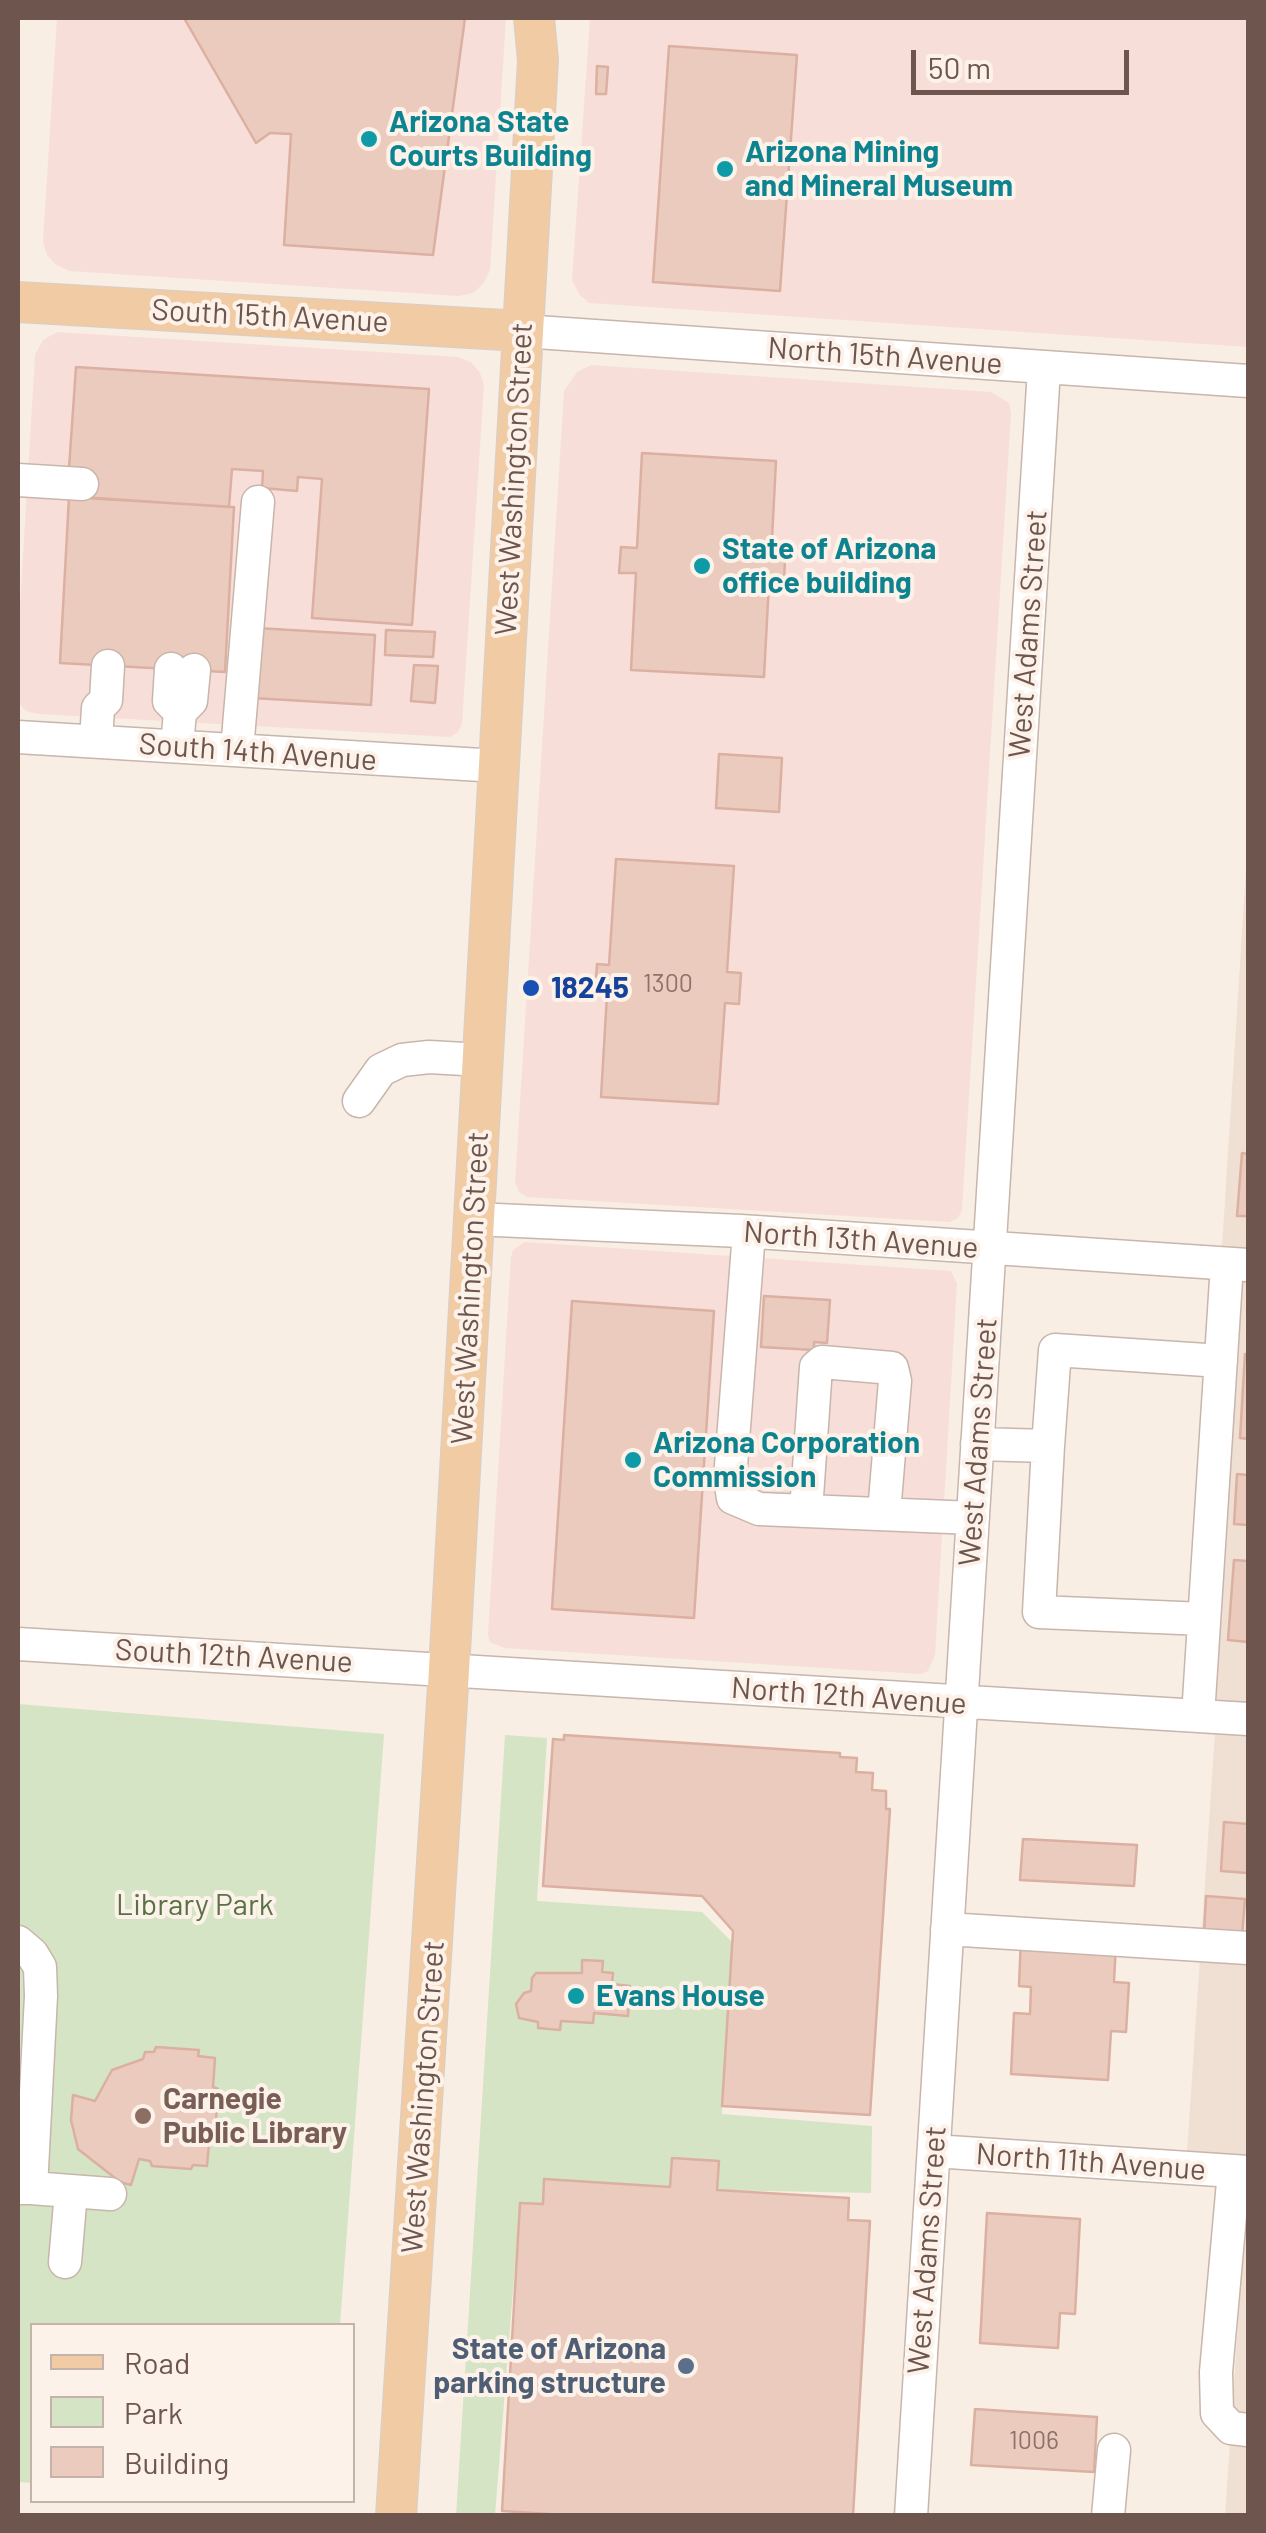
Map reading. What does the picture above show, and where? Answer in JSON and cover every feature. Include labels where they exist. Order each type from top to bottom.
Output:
[{"type":"main road","name":"West Washington Street","points":[[396,2516],[450,1670],[538,60],[534,18]]},
{"type":"main road","name":"West Washington Street","points":[[538,60],[552,18]]},
{"type":"main road","name":"South 15th Avenue","points":[[18,302],[522,331]]},
{"type":"street","name":"North 15th Avenue","points":[[522,331],[1248,381]]},
{"type":"street","name":"West Adams Street","points":[[910,2516],[1044,368]]},
{"type":"street","points":[[18,480],[82,484]]},
{"type":"street","points":[[237,750],[258,502]]},
{"type":"street","points":[[96,741],[98,708],[106,700],[100,665]]},
{"type":"street","points":[[177,746],[180,712],[191,702],[182,670]]},
{"type":"street","name":"South 14th Avenue","points":[[18,736],[498,766]]},
{"type":"street","points":[[359,1101],[381,1070],[402,1060],[482,1060]]},
{"type":"street","name":"North 13th Avenue","points":[[474,1219],[749,1232],[1238,1264]]},
{"type":"street","points":[[749,1232],[730,1479],[733,1498],[759,1509],[973,1518]]},
{"type":"street","points":[[1198,1716],[1221,1361],[1238,1264]]},
{"type":"street","points":[[1204,1619],[1039,1612],[1048,1446],[1055,1350],[1221,1361]]},
{"type":"street","points":[[806,1511],[816,1367],[822,1362],[892,1368],[895,1381],[884,1513]]},
{"type":"street","points":[[977,1444],[1048,1446]]},
{"type":"street","name":"South 12th Avenue","points":[[18,1644],[450,1670]]},
{"type":"street","name":"North 12th Avenue","points":[[450,1670],[1248,1719]]},
{"type":"street","points":[[947,1930],[1248,1948]]},
{"type":"street","points":[[18,1942],[40,1967],[24,2188],[110,2194]]},
{"type":"street","name":"North 11th Avenue","points":[[934,2152],[1242,2172]]},
{"type":"street","points":[[1242,2172],[1216,2372],[1217,2413],[1231,2428],[1248,2430]]},
{"type":"street","points":[[66,2262],[71,2192]]},
{"type":"street","points":[[1108,2516],[1114,2450]]},
{"type":"shaded area","points":[[57,18],[506,18],[490,270],[484,283],[473,293],[459,296],[69,271],[55,264],[43,242]]},
{"type":"shaded area","points":[[590,18],[1248,18],[1248,347],[589,303],[572,280]]},
{"type":"shaded area","points":[[57,332],[458,357],[471,362],[484,385],[462,724],[458,732],[450,737],[26,711],[18,703],[18,639],[35,355],[43,340]]},
{"type":"shaded area","points":[[591,365],[991,392],[1009,403],[962,1210],[958,1218],[949,1222],[527,1197],[515,1183],[564,391],[577,372]]},
{"type":"shaded area","points":[[1248,838],[1248,2172],[1186,2168],[1216,1718],[1221,1263]]},
{"type":"shaded area","points":[[525,1242],[951,1271],[957,1283],[935,1655],[928,1671],[921,1674],[504,1648],[490,1642],[511,1257],[513,1250]]},
{"type":"shaded area","points":[[1248,2178],[1248,2515],[1225,2516],[1231,2428]]},
{"type":"green space","name":"Library Park","points":[[18,1704],[384,1734],[340,2323],[30,2323],[30,2483],[18,2482]]},
{"type":"green space","points":[[505,1735],[547,1738],[537,1901],[702,1912],[734,1944],[722,2114],[872,2126],[871,2193],[717,2190],[719,2161],[672,2158],[670,2187],[545,2179],[543,2204],[520,2203],[495,2515],[456,2516]]},
{"type":"building","name":"Arizona State Courts Building","points":[[184,18],[465,18],[433,255],[284,245],[291,134],[270,133],[256,143]]},
{"type":"building","name":"Arizona Mining and Mineral Museum","points":[[669,46],[797,55],[780,291],[653,282]]},
{"type":"building","points":[[597,66],[608,67],[606,94],[596,94]]},
{"type":"building","points":[[76,367],[429,389],[412,625],[312,618],[322,479],[298,477],[297,491],[262,488],[263,471],[232,469],[229,507],[81,497],[69,468]]},
{"type":"building","name":"State of Arizona office building","points":[[642,453],[776,461],[771,558],[785,559],[784,582],[769,582],[764,677],[631,670],[636,573],[619,573],[621,547],[637,548]]},
{"type":"building","points":[[69,497],[234,507],[225,672],[60,663]]},
{"type":"building","points":[[257,628],[375,635],[371,705],[253,698]]},
{"type":"building","points":[[386,630],[435,632],[433,657],[385,655]]},
{"type":"building","points":[[414,665],[438,666],[435,703],[411,701]]},
{"type":"building","points":[[719,754],[782,758],[779,812],[716,808]]},
{"type":"building","points":[[616,859],[734,866],[727,972],[741,973],[739,1004],[725,1003],[718,1104],[601,1097],[607,995],[595,994],[597,964],[609,965]]},
{"type":"building","points":[[1242,1153],[1248,1154],[1248,1216],[1237,1216]]},
{"type":"building","points":[[764,1296],[830,1300],[827,1343],[814,1342],[814,1350],[761,1347]]},
{"type":"building","name":"Arizona Corporation Commission","points":[[572,1301],[714,1311],[694,1618],[552,1609]]},
{"type":"building","points":[[1245,1354],[1248,1355],[1248,1439],[1240,1438]]},
{"type":"building","points":[[1237,1474],[1248,1475],[1248,1525],[1234,1524]]},
{"type":"building","points":[[1234,1560],[1248,1561],[1248,1642],[1228,1640]]},
{"type":"building","points":[[564,1735],[840,1753],[840,1757],[857,1758],[856,1772],[873,1773],[872,1790],[886,1791],[886,1809],[890,1809],[870,2115],[722,2106],[733,1931],[702,1896],[543,1886],[553,1739],[564,1740]]},
{"type":"building","points":[[1224,1822],[1248,1824],[1248,1873],[1221,1871]]},
{"type":"building","points":[[1023,1839],[1137,1845],[1134,1886],[1020,1880]]},
{"type":"building","points":[[1206,1896],[1245,1899],[1242,1936],[1204,1933]]},
{"type":"building","points":[[1021,1937],[1116,1943],[1114,1982],[1129,1983],[1126,2032],[1111,2031],[1108,2080],[1011,2074],[1014,2013],[1030,2014],[1031,1987],[1019,1986]]},
{"type":"building","name":"Evans House","points":[[582,1960],[603,1961],[602,1972],[613,1973],[612,1984],[630,1986],[628,2016],[594,2013],[593,2023],[561,2021],[560,2030],[538,2028],[538,2022],[519,2018],[516,2004],[524,1993],[531,1991],[536,1973],[582,1973]]},
{"type":"building","name":"Carnegie Public Library","points":[[156,2047],[199,2050],[198,2056],[215,2058],[215,2134],[210,2133],[207,2166],[152,2166],[150,2161],[139,2159],[131,2185],[120,2182],[78,2149],[71,2120],[73,2095],[95,2101],[112,2070],[143,2059],[145,2052],[154,2052]]},
{"type":"building","name":"State of Arizona parking structure","points":[[672,2158],[719,2161],[717,2190],[849,2198],[848,2220],[870,2221],[853,2516],[581,2516],[502,2511],[520,2203],[543,2204],[544,2179],[670,2187]]},
{"type":"building","points":[[987,2213],[1080,2219],[1075,2314],[1060,2313],[1058,2348],[980,2343]]},
{"type":"building","points":[[975,2409],[1097,2417],[1094,2472],[971,2465]]},
{"type":"place","name":"Arizona State Courts Building","points":[[369,139]]},
{"type":"place","name":"Arizona Mining and Mineral Museum","points":[[725,169]]},
{"type":"place","name":"State of Arizona office building","points":[[702,566]]},
{"type":"place","name":"18245","points":[[531,988]]},
{"type":"place","name":"Arizona Corporation Commission","points":[[633,1460]]},
{"type":"place","name":"Evans House","points":[[576,1996]]},
{"type":"place","name":"Carnegie Public Library","points":[[143,2116]]},
{"type":"place","name":"State of Arizona parking structure","points":[[686,2366]]}]
